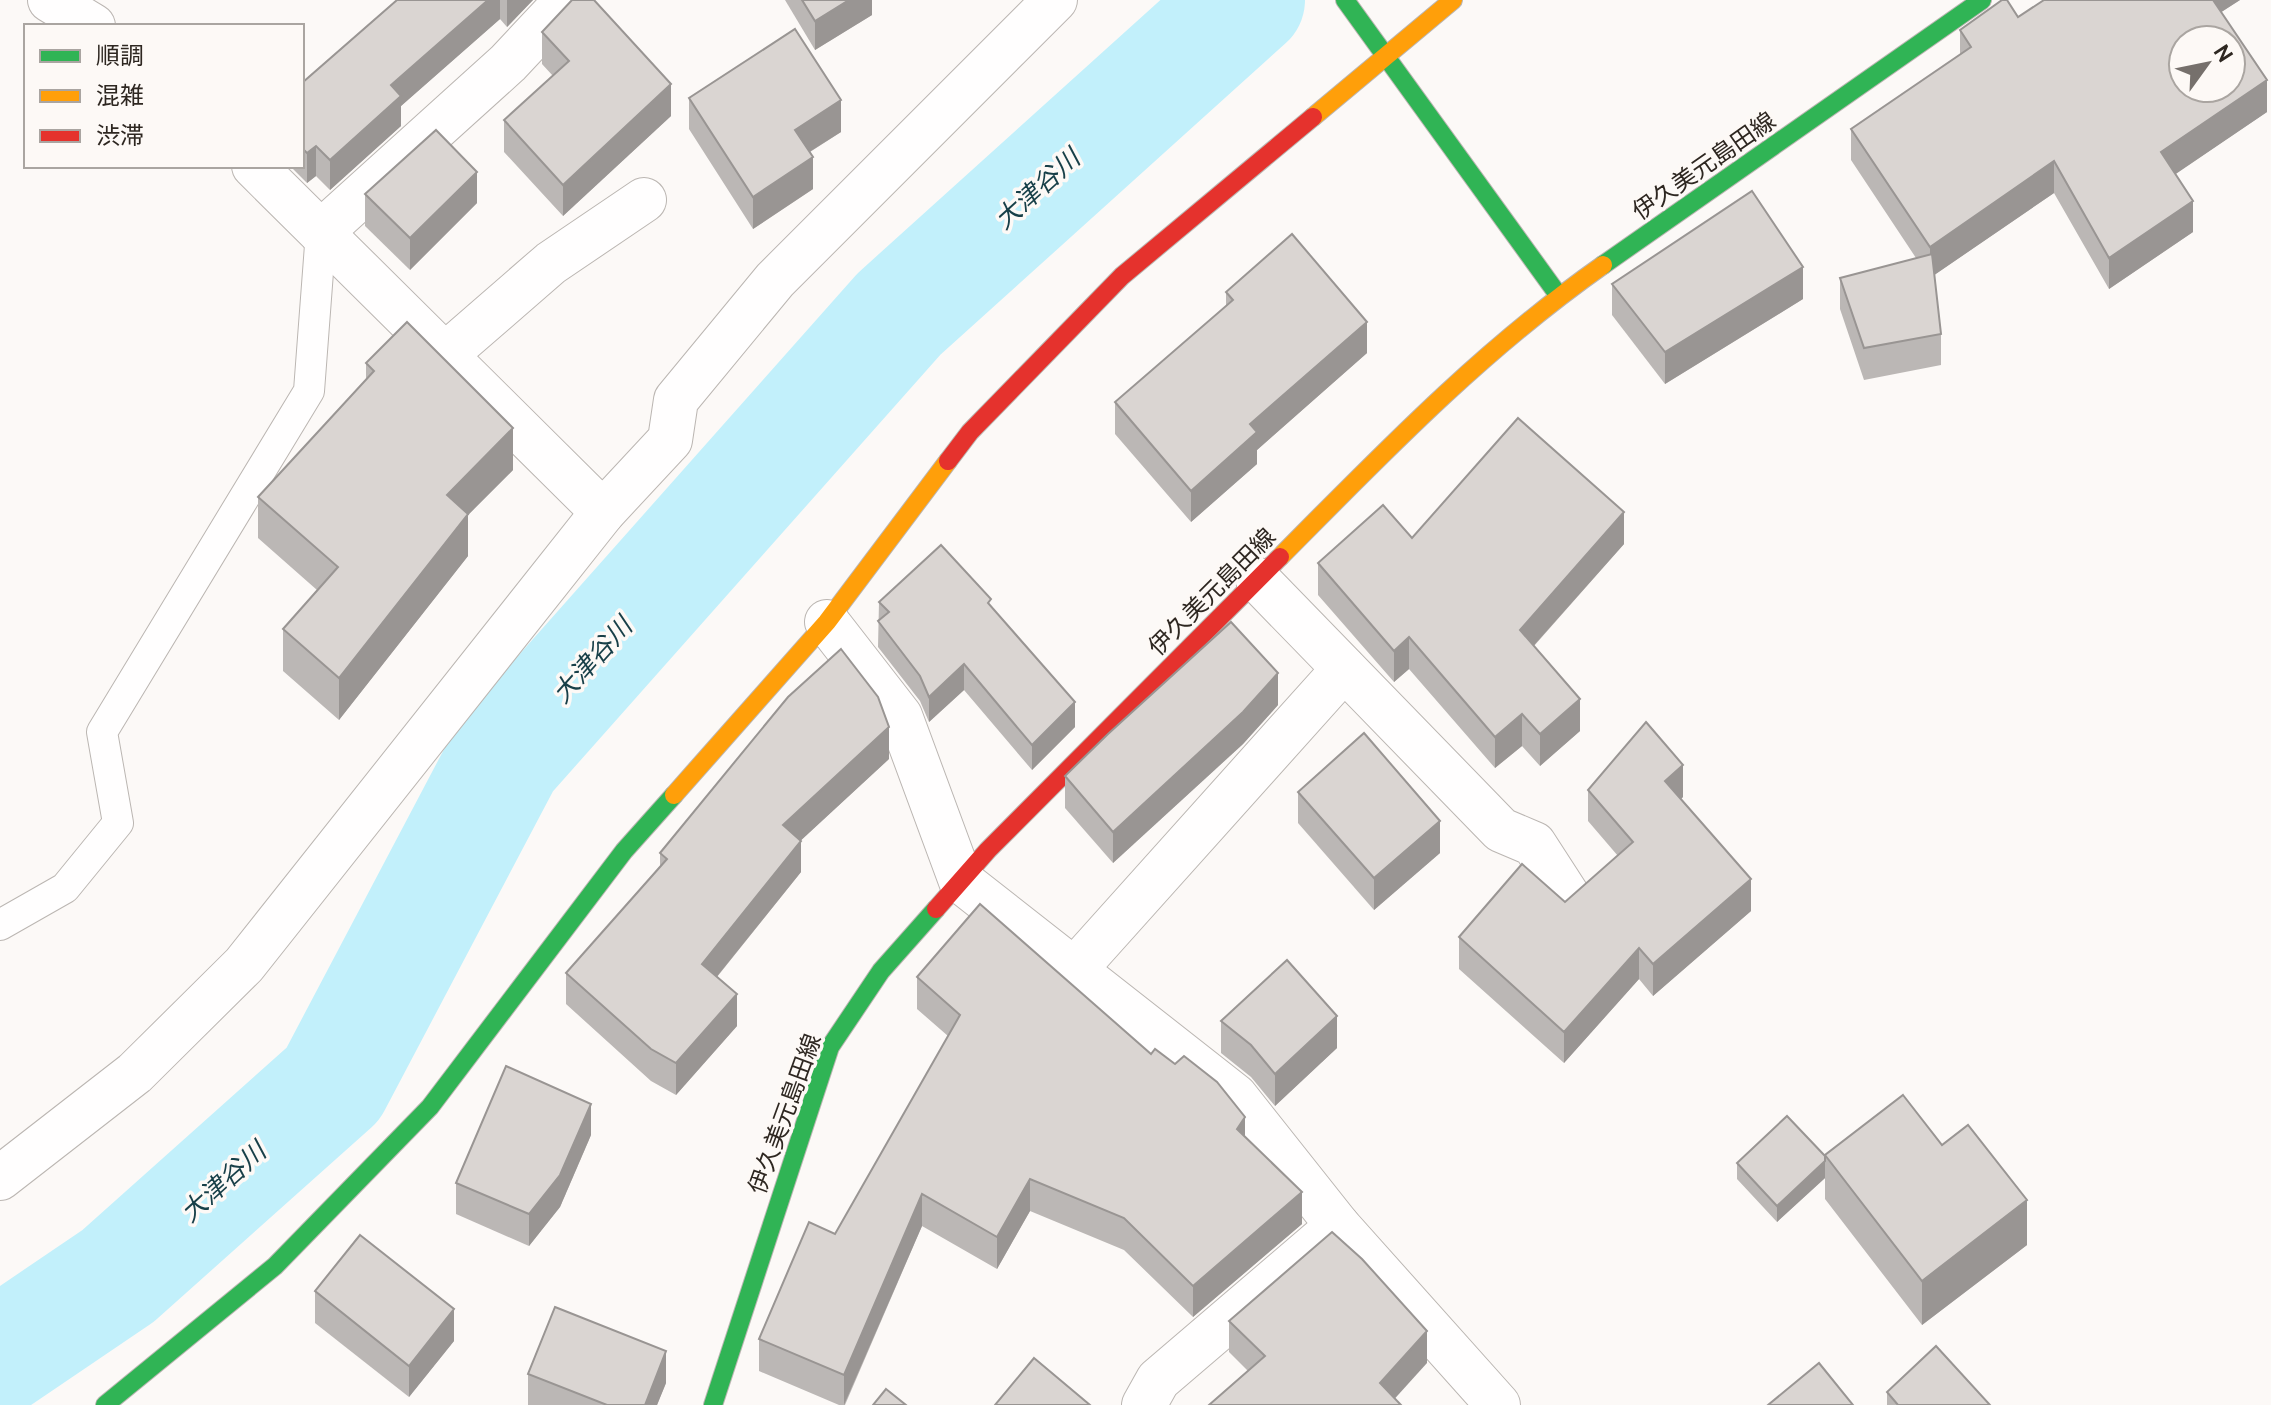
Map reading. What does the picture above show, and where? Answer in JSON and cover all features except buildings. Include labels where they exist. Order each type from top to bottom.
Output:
[{"type":"street","points":[[50,0],[90,24]]},
{"type":"street","points":[[321,232],[508,63],[567,0]]},
{"type":"street","points":[[0,1178],[135,1073],[244,965],[603,512],[670,440],[676,400],[775,280],[1055,0]]},
{"type":"street","points":[[1345,0],[1559,296]]},
{"type":"street","points":[[105,1405],[275,1266],[430,1107],[624,851],[827,622],[970,432],[1122,276],[1453,0]]},
{"type":"street","name":"伊久美元島田線","points":[[713,1405],[830,1047],[881,971],[988,850],[1449,387],[1559,296],[1982,0]]},
{"type":"street","points":[[256,168],[603,512]]},
{"type":"street","points":[[445,355],[551,263],[644,200]]},
{"type":"street","points":[[1258,580],[1501,830],[1534,844],[1567,895]]},
{"type":"street","points":[[827,622],[900,716],[961,881],[1235,1096],[1338,1226],[1498,1405]]},
{"type":"street","points":[[1075,969],[1344,669]]},
{"type":"street","points":[[1144,1405],[1158,1380],[1338,1226]]},
{"type":"lane","points":[[0,925],[65,888],[118,823],[102,732],[309,391],[321,232]]},
{"type":"waterway","name":"大津谷川","points":[[0,1356],[118,1276],[333,1084],[505,758],[899,314],[1247,0]]},
{"type":"traffic: fast","points":[[1345,0],[1559,296]]},
{"type":"traffic: fast","points":[[1603,265],[1982,0]]},
{"type":"traffic: fast","points":[[105,1405],[275,1266],[430,1107],[624,851],[674,795]]},
{"type":"traffic: fast","points":[[713,1405],[830,1047],[881,971],[936,909]]},
{"type":"traffic: slow","points":[[1313,117],[1453,0]]},
{"type":"traffic: slow","points":[[1280,557],[1475,367],[1603,265]]},
{"type":"traffic: slow","points":[[674,795],[827,622],[948,461]]},
{"type":"traffic: jam","points":[[948,461],[970,432],[1122,276],[1313,117]]},
{"type":"traffic: jam","points":[[936,909],[988,850],[1280,557]]}]
